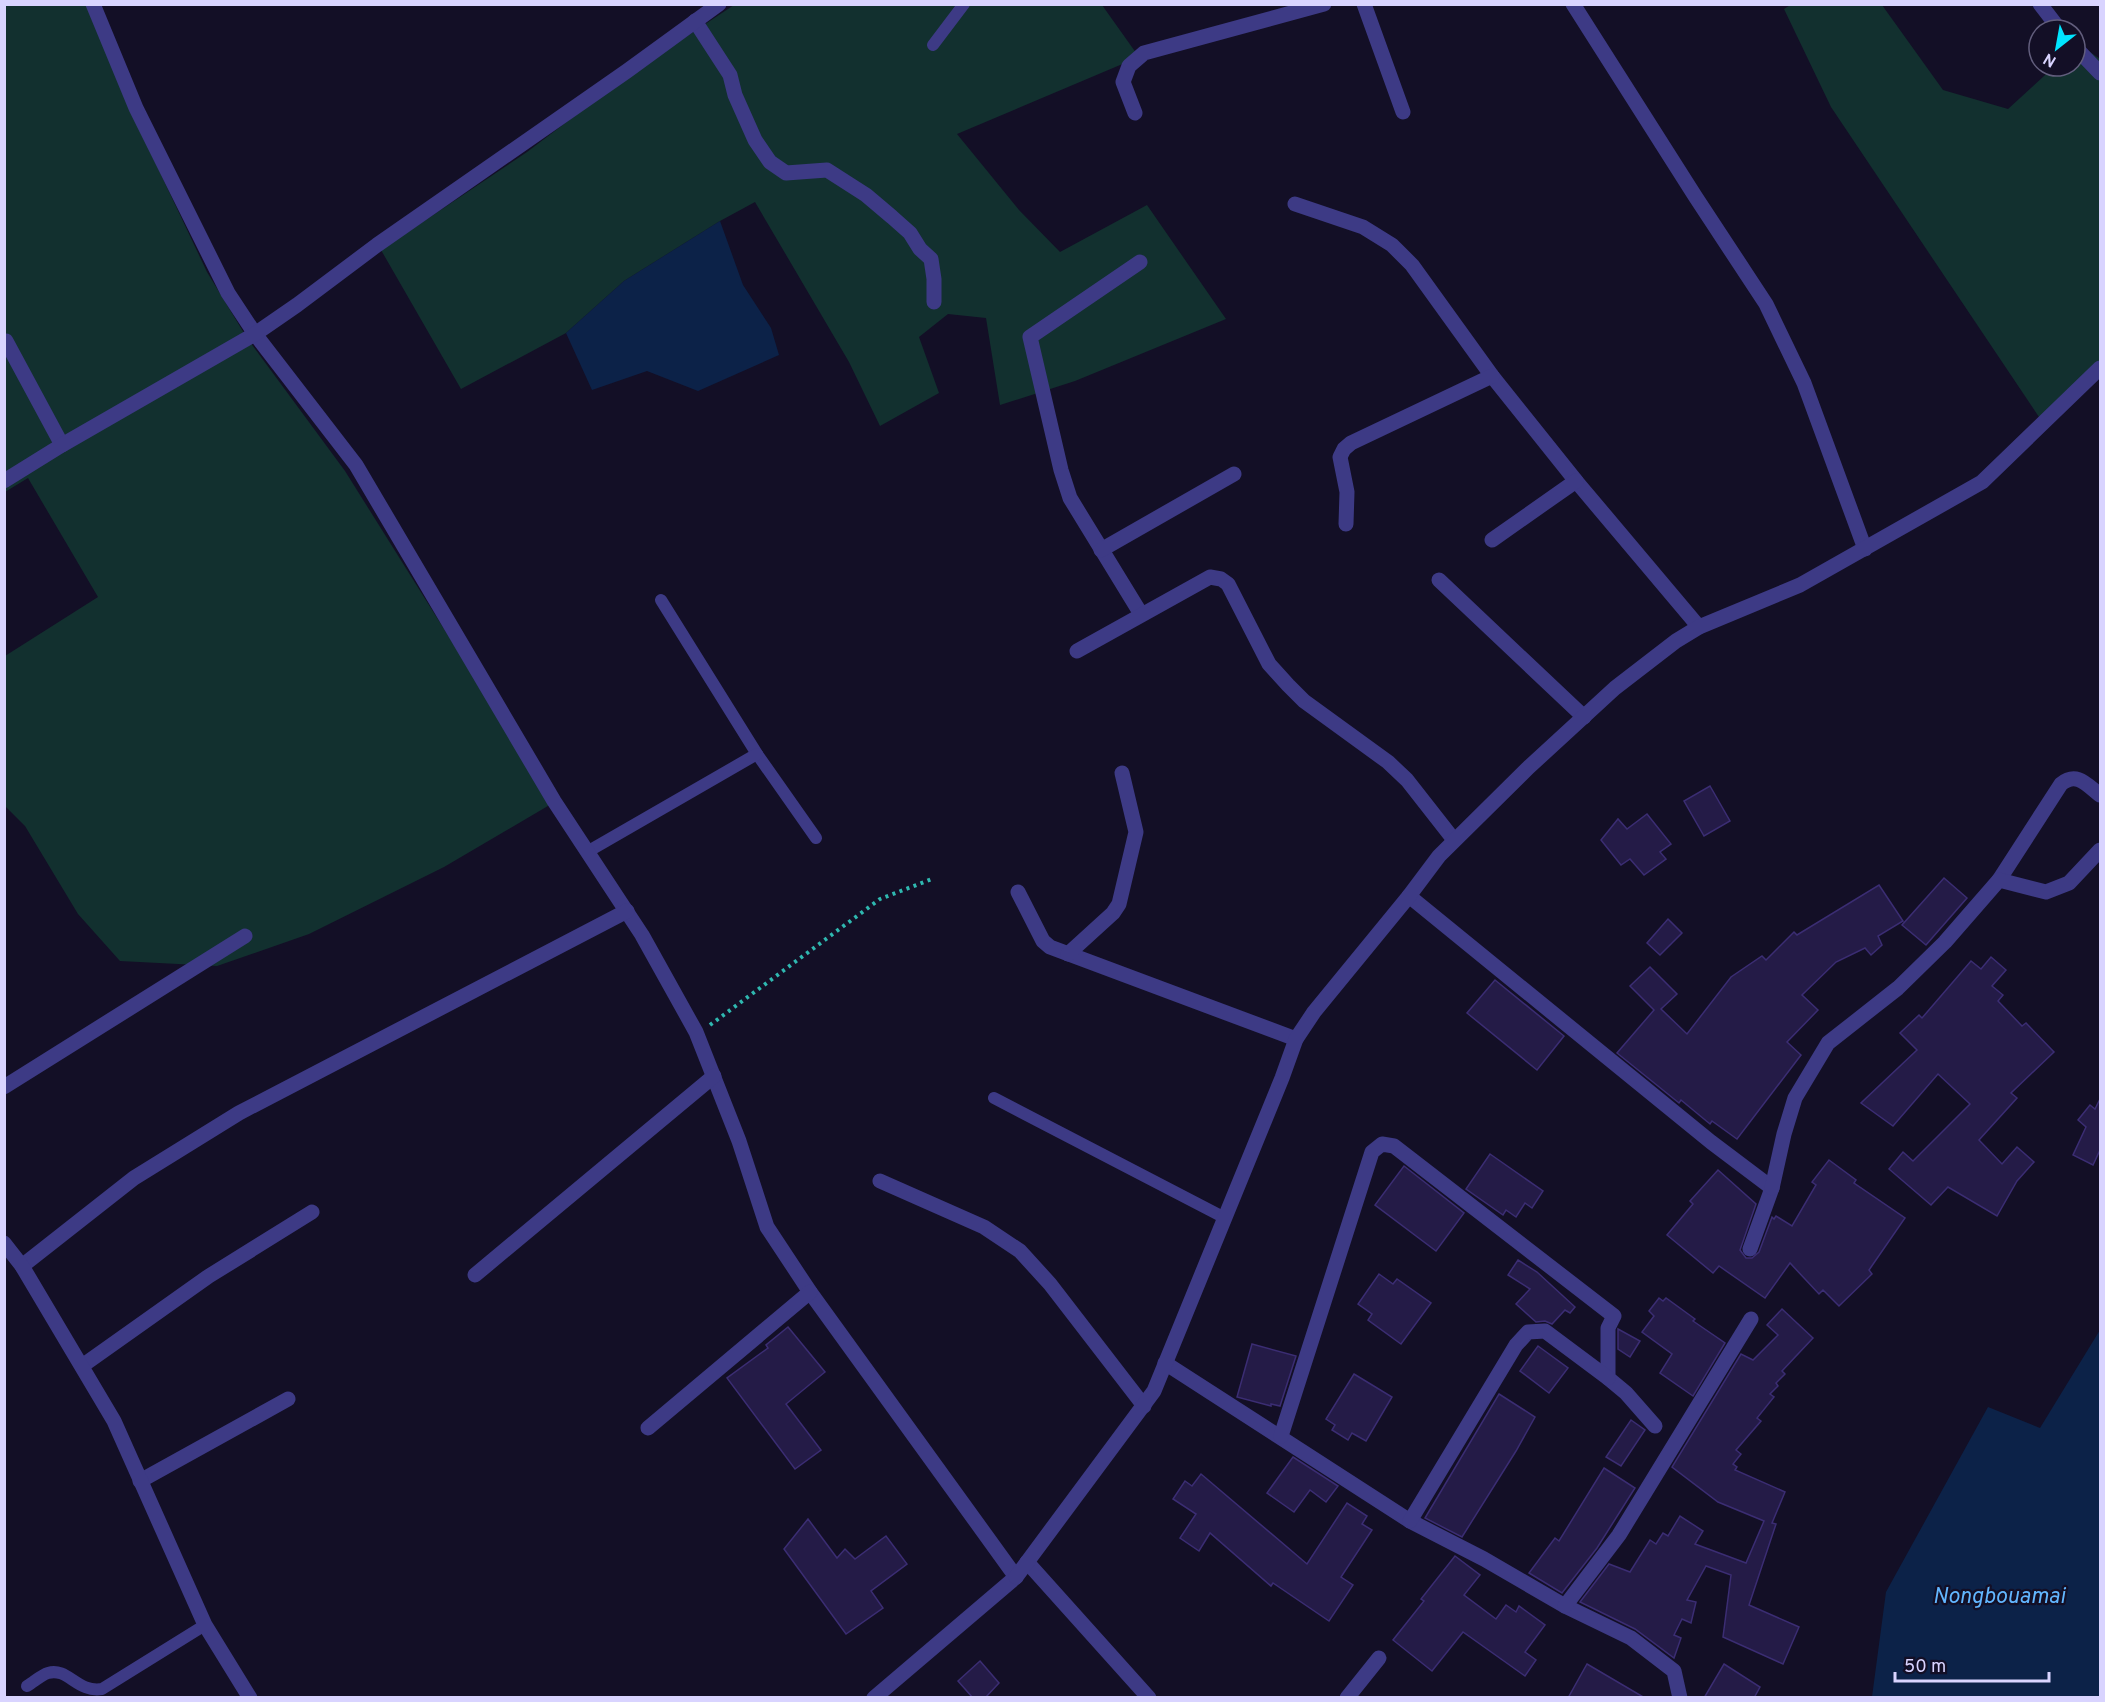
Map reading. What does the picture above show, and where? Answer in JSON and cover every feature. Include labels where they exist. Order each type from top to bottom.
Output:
[{"type":"street","points":[[93,4],[136,108],[228,293],[255,334],[356,465],[587,852],[642,935],[696,1032],[739,1141],[767,1227],[810,1292],[1016,1577]]},
{"type":"street","points":[[4,482],[62,445],[255,334],[377,245],[719,4]]},
{"type":"street","points":[[1135,113],[1123,82],[1129,66],[1144,53],[1324,4]]},
{"type":"street","points":[[1364,4],[1403,112]]},
{"type":"street","points":[[1573,4],[1766,304],[1804,383],[1864,549]]},
{"type":"street","points":[[2040,4],[2051,18]]},
{"type":"street","points":[[695,21],[730,75],[735,95],[755,140],[770,162],[786,173],[827,171],[866,195],[892,217],[910,233],[920,249],[931,259],[934,302]]},
{"type":"street","points":[[2087,59],[2100,73]]},
{"type":"street","points":[[1295,204],[1363,227],[1392,245],[1412,265],[1492,376],[1575,481],[1699,627]]},
{"type":"street","points":[[1140,262],[1030,337],[1070,498],[1141,614]]},
{"type":"street","points":[[6,341],[62,445]]},
{"type":"street","points":[[874,1698],[1016,1577],[1144,1406],[1154,1391],[1296,1039],[1314,1012],[1439,856],[1615,688],[1676,641],[1699,627],[1800,585],[1982,482],[2100,368]]},
{"type":"street","points":[[1346,524],[1347,492],[1340,457],[1344,449],[1351,443],[1492,376]]},
{"type":"street","points":[[1101,550],[1234,474]]},
{"type":"street","points":[[1492,540],[1575,481]]},
{"type":"street","points":[[1077,651],[1210,577],[1221,579],[1228,584],[1269,664],[1288,686],[1304,701],[1388,762],[1407,780],[1454,840]]},
{"type":"street","points":[[1439,580],[1584,717]]},
{"type":"street","points":[[1068,954],[1113,913],[1119,904],[1136,832],[1122,773]]},
{"type":"street","points":[[1750,1249],[1772,1188],[1795,1098],[1828,1043],[1898,988],[1945,942],[1999,880],[2061,784],[2068,778],[2077,778],[2100,795]]},
{"type":"street","points":[[1999,880],[2046,892],[2069,883],[2100,850]]},
{"type":"street","points":[[1018,892],[1043,941],[1050,947],[1296,1039]]},
{"type":"street","points":[[1409,896],[1701,1135],[1772,1188]]},
{"type":"street","points":[[22,1266],[134,1178],[239,1113],[627,911]]},
{"type":"street","points":[[4,1088],[245,936]]},
{"type":"street","points":[[476,1275],[714,1076]]},
{"type":"street","points":[[1281,1436],[1372,1152],[1382,1144],[1394,1146],[1614,1316],[1608,1328],[1608,1378]]},
{"type":"street","points":[[880,1181],[984,1227],[1020,1251],[1050,1284],[1144,1406]]},
{"type":"street","points":[[82,1366],[209,1276],[312,1212]]},
{"type":"street","points":[[4,1243],[22,1266],[114,1421],[205,1625],[250,1698]]},
{"type":"street","points":[[648,1428],[810,1292]]},
{"type":"street","points":[[1564,1606],[1619,1535],[1751,1319]]},
{"type":"street","points":[[1410,1521],[1516,1345],[1528,1332],[1545,1331],[1626,1393],[1655,1426]]},
{"type":"street","points":[[1165,1363],[1410,1521],[1484,1559],[1564,1606],[1631,1638],[1674,1671],[1680,1698]]},
{"type":"street","points":[[140,1481],[288,1399]]},
{"type":"street","points":[[1027,1562],[1149,1698]]},
{"type":"street","points":[[1347,1698],[1378,1658]]},
{"type":"lane","points":[[933,45],[964,4]]},
{"type":"lane","points":[[661,600],[757,754],[816,837]]},
{"type":"lane","points":[[587,852],[757,754]]},
{"type":"lane","points":[[994,1098],[1225,1218]]},
{"type":"lane","points":[[27,1686],[48,1673],[58,1672],[92,1690],[102,1689],[205,1625]]},
{"type":"path","points":[[696,1032],[708,1026],[880,899],[932,879]]},
{"type":"green space","points":[[1792,4],[1882,5],[1943,90],[2008,109],[2042,78],[2087,78],[2087,50],[2100,59],[2100,368],[2043,423],[1831,107],[1784,9]]},
{"type":"green space","points":[[5,5],[86,5],[130,109],[207,272],[247,338],[345,471],[553,803],[444,867],[309,934],[217,966],[120,961],[78,914],[25,826],[5,806],[5,656],[98,597],[28,478],[5,492]]},
{"type":"green space","points":[[734,5],[1102,5],[1139,57],[957,134],[1019,210],[1060,252],[1147,205],[1226,319],[1075,381],[1000,405],[986,318],[948,314],[919,337],[939,393],[880,426],[849,362],[755,202],[720,221],[624,281],[566,333],[461,389],[381,250],[527,152],[630,74]]},
{"type":"water","points":[[720,221],[743,285],[771,328],[779,355],[698,391],[647,371],[592,390],[566,333],[624,281]]},
{"type":"water","name":"Nongbouamai","points":[[2100,1330],[2100,1697],[1872,1697],[1886,1592],[1988,1407],[2040,1428]]},
{"type":"building","points":[[1710,786],[1730,821],[1704,836],[1684,801]]},
{"type":"building","points":[[1647,814],[1671,844],[1660,852],[1666,859],[1644,875],[1630,859],[1621,865],[1601,840],[1618,819],[1627,829]]},
{"type":"building","points":[[1944,878],[1967,898],[1926,945],[1902,925]]},
{"type":"building","points":[[1879,885],[1903,921],[1878,936],[1882,945],[1871,955],[1865,948],[1836,962],[1802,995],[1818,1010],[1787,1042],[1801,1055],[1737,1139],[1712,1121],[1710,1124],[1681,1100],[1679,1103],[1617,1053],[1654,1010],[1630,986],[1650,967],[1677,994],[1661,1009],[1687,1034],[1731,977],[1762,956],[1766,960],[1794,932],[1797,935]]},
{"type":"building","points":[[1668,919],[1682,933],[1660,955],[1647,943]]},
{"type":"building","points":[[1991,957],[2006,970],[1992,986],[2003,995],[1998,1001],[2022,1026],[2026,1023],[2054,1052],[2011,1093],[2017,1098],[1979,1140],[2002,1164],[2017,1147],[2034,1162],[2017,1181],[1997,1216],[1948,1187],[1931,1205],[1889,1169],[1903,1152],[1913,1161],[1970,1104],[1938,1074],[1893,1126],[1861,1103],[1917,1050],[1900,1033],[1919,1015],[1922,1018],[1971,961],[1981,969]]},
{"type":"building","points":[[1495,980],[1564,1036],[1537,1070],[1467,1013]]},
{"type":"building","points":[[2100,1099],[2100,1150],[2093,1165],[2073,1155],[2086,1127],[2078,1120],[2090,1105],[2095,1109]]},
{"type":"building","points":[[1490,1154],[1543,1191],[1532,1208],[1525,1203],[1516,1217],[1506,1210],[1503,1215],[1466,1189]]},
{"type":"building","points":[[1829,1160],[1856,1180],[1854,1183],[1905,1218],[1869,1270],[1872,1274],[1839,1306],[1823,1290],[1819,1294],[1790,1263],[1765,1298],[1719,1266],[1713,1273],[1667,1235],[1693,1204],[1690,1201],[1718,1170],[1756,1204],[1740,1250],[1746,1258],[1752,1258],[1759,1252],[1772,1217],[1774,1219],[1776,1216],[1792,1226],[1816,1185],[1812,1182]]},
{"type":"building","points":[[1404,1166],[1464,1213],[1436,1251],[1375,1205]]},
{"type":"building","points":[[1518,1260],[1537,1272],[1575,1307],[1570,1313],[1565,1310],[1552,1324],[1545,1321],[1536,1322],[1516,1304],[1530,1289],[1508,1275]]},
{"type":"building","points":[[1379,1274],[1393,1284],[1397,1279],[1431,1303],[1401,1344],[1368,1320],[1372,1314],[1358,1304]]},
{"type":"building","points":[[1659,1298],[1663,1301],[1666,1298],[1695,1319],[1693,1321],[1725,1343],[1693,1396],[1660,1373],[1672,1354],[1642,1332],[1654,1316],[1649,1311]]},
{"type":"building","points":[[1782,1309],[1813,1338],[1782,1371],[1785,1374],[1770,1394],[1774,1397],[1757,1418],[1761,1421],[1736,1450],[1741,1454],[1733,1464],[1737,1467],[1735,1470],[1785,1492],[1772,1523],[1776,1524],[1749,1605],[1799,1627],[1783,1664],[1723,1637],[1731,1575],[1706,1566],[1687,1600],[1696,1602],[1691,1623],[1682,1619],[1674,1635],[1681,1638],[1674,1658],[1635,1629],[1580,1602],[1609,1564],[1630,1572],[1650,1540],[1656,1544],[1663,1533],[1668,1536],[1680,1516],[1703,1531],[1695,1544],[1746,1563],[1764,1521],[1718,1502],[1672,1467],[1741,1354],[1753,1360],[1778,1335],[1767,1325]]},
{"type":"building","points":[[788,1327],[825,1372],[786,1404],[821,1450],[795,1469],[727,1378],[768,1348],[766,1345]]},
{"type":"building","points":[[1618,1329],[1640,1341],[1630,1357],[1618,1349]]},
{"type":"building","points":[[1252,1344],[1296,1356],[1280,1406],[1271,1404],[1271,1406],[1237,1397]]},
{"type":"building","points":[[1538,1346],[1568,1368],[1549,1393],[1520,1371]]},
{"type":"building","points":[[1354,1374],[1392,1397],[1366,1441],[1352,1433],[1348,1440],[1332,1430],[1335,1425],[1326,1419]]},
{"type":"building","points":[[1499,1394],[1535,1417],[1462,1537],[1425,1518]]},
{"type":"building","points":[[1631,1420],[1645,1430],[1621,1466],[1606,1457]]},
{"type":"building","points":[[1293,1457],[1338,1486],[1326,1502],[1310,1490],[1294,1512],[1267,1493]]},
{"type":"building","points":[[1604,1468],[1635,1488],[1597,1548],[1562,1593],[1529,1573],[1555,1538],[1559,1541]]},
{"type":"building","points":[[1201,1474],[1307,1564],[1347,1503],[1367,1516],[1362,1524],[1372,1530],[1341,1577],[1353,1585],[1329,1621],[1273,1583],[1271,1586],[1210,1533],[1199,1551],[1180,1538],[1196,1514],[1173,1499],[1185,1481],[1192,1486]]},
{"type":"building","points":[[808,1519],[837,1558],[845,1549],[855,1559],[886,1536],[907,1564],[871,1591],[883,1608],[846,1634],[784,1549]]},
{"type":"building","points":[[1455,1556],[1480,1575],[1464,1595],[1496,1619],[1506,1605],[1516,1612],[1519,1606],[1545,1625],[1525,1652],[1536,1660],[1525,1676],[1463,1632],[1432,1671],[1393,1640],[1424,1601],[1421,1599]]},
{"type":"building","points":[[980,1661],[999,1683],[985,1698],[973,1698],[958,1681]]},
{"type":"building","points":[[1587,1664],[1645,1698],[1568,1698]]},
{"type":"building","points":[[1724,1664],[1760,1687],[1754,1698],[1704,1698]]}]
